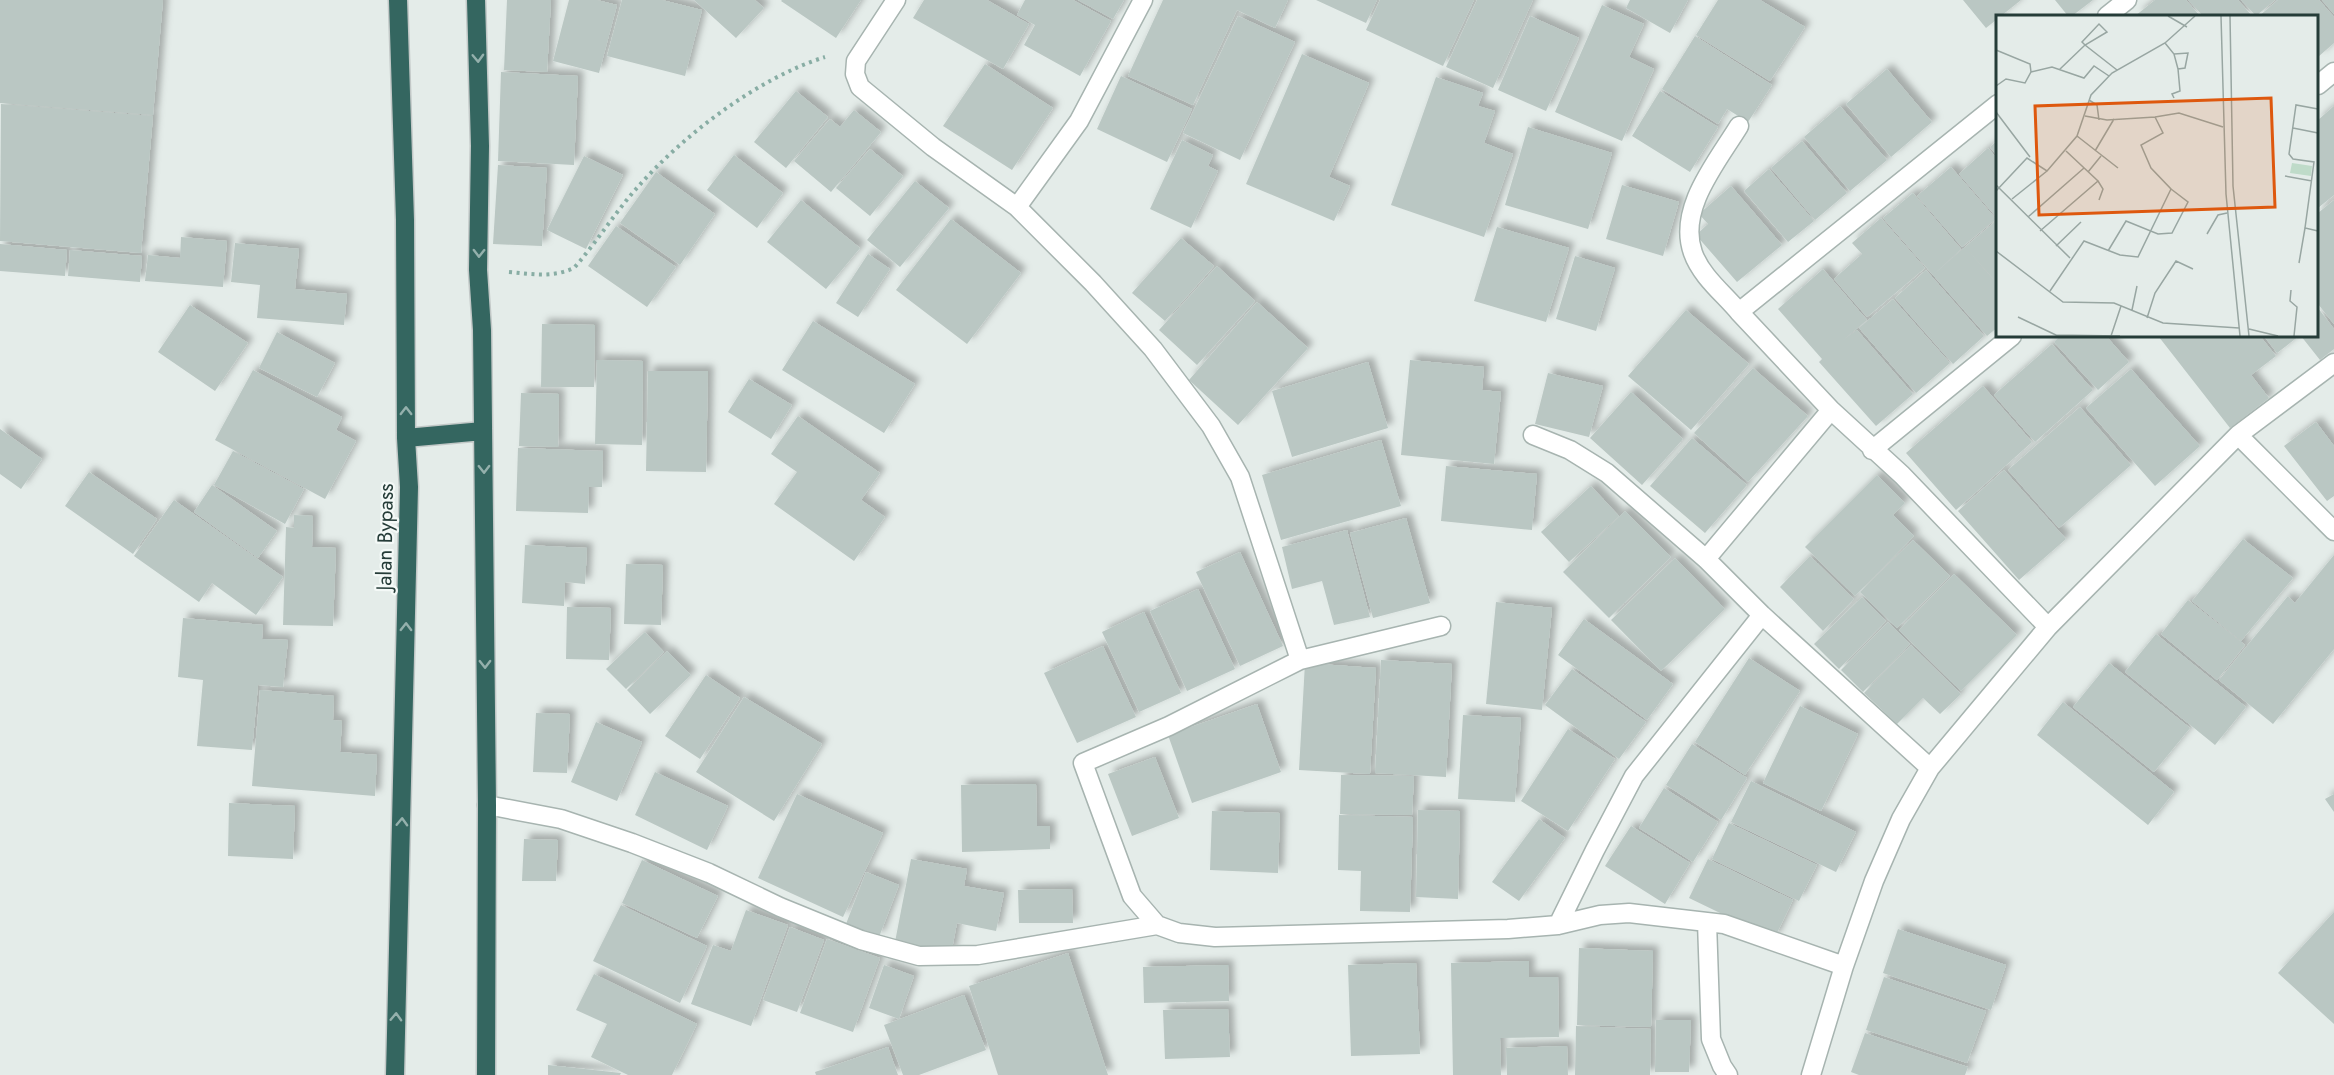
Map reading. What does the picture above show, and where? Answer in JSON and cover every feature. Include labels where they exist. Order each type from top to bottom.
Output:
[{"type":"highway","name":"Jalan Bypass","points":[[395,1075],[409,487],[406,438],[405,220],[398,0]]},
{"type":"highway","points":[[476,0],[480,146],[478,270],[482,330],[487,805],[486,1075]]},
{"type":"highway","points":[[406,438],[483,431]]},
{"type":"street","points":[[896,0],[864,45],[856,61],[855,74],[860,87],[933,147],[1017,207],[1094,283],[1153,349],[1211,426],[1240,477],[1300,660]]},
{"type":"street","points":[[1017,207],[1078,121],[1143,0]]},
{"type":"street","points":[[2108,15],[2127,0]]},
{"type":"street","points":[[2319,84],[2334,72]]},
{"type":"street","points":[[1740,312],[1996,106]]},
{"type":"street","points":[[1739,126],[1700,191],[1691,215],[1689,234],[1693,254],[1705,274],[1830,410],[1902,475],[2048,627]]},
{"type":"street","points":[[1872,450],[2010,338]]},
{"type":"street","points":[[1812,1075],[1874,881],[1901,819],[1929,768],[2048,627],[2238,435],[2334,363]]},
{"type":"street","points":[[1706,559],[1830,410]]},
{"type":"street","points":[[1533,435],[1570,450],[1607,473],[1706,559],[1762,615],[1929,768]]},
{"type":"street","points":[[2238,435],[2334,531]]},
{"type":"street","points":[[1558,925],[1635,776],[1762,615]]},
{"type":"street","points":[[1157,926],[1132,896],[1083,764],[1169,726],[1300,660],[1441,626]]},
{"type":"street","points":[[487,805],[561,819],[622,839],[709,873],[780,907],[861,940],[920,956],[978,955],[1157,926],[1179,933],[1215,937],[1508,929],[1558,925],[1600,915],[1629,913],[1724,924],[1845,966]]},
{"type":"street","points":[[1707,922],[1711,1039],[1728,1075]]},
{"type":"path","points":[[478,270],[546,276],[574,268],[636,188],[684,143],[744,95],[801,65],[864,45]]},
{"type":"building","points":[[0,0],[163,0],[153,115],[0,103]]},
{"type":"building","points":[[507,0],[551,0],[547,72],[504,70]]},
{"type":"building","points":[[569,0],[597,0],[617,5],[599,73],[553,61]]},
{"type":"building","points":[[622,0],[662,0],[702,10],[685,76],[607,56]]},
{"type":"building","points":[[694,0],[755,0],[764,8],[736,38]]},
{"type":"building","points":[[782,0],[861,0],[836,38]]},
{"type":"building","points":[[924,0],[987,0],[1029,24],[1003,69],[913,18]]},
{"type":"building","points":[[1025,0],[1073,0],[1111,21],[1080,76],[1024,45],[1035,25],[1017,15]]},
{"type":"building","points":[[1078,0],[1124,0],[1113,19]]},
{"type":"building","points":[[1163,0],[1288,0],[1275,28],[1237,10],[1193,105],[1128,76]]},
{"type":"building","points":[[1316,0],[1377,0],[1366,23]]},
{"type":"building","points":[[1380,0],[1474,0],[1443,66],[1366,30]]},
{"type":"building","points":[[1477,0],[1533,0],[1493,88],[1446,67]]},
{"type":"building","points":[[1630,0],[1688,0],[1670,33],[1626,8]]},
{"type":"building","points":[[1718,0],[1760,0],[1805,27],[1770,81],[1696,35]]},
{"type":"building","points":[[1963,0],[2021,0],[2002,15],[1996,15],[1996,20],[1986,28]]},
{"type":"building","points":[[2055,0],[2093,0],[2073,15],[2067,15]]},
{"type":"building","points":[[2155,0],[2186,0],[2199,15],[2136,15]]},
{"type":"building","points":[[2188,0],[2238,0],[2251,15],[2202,15]]},
{"type":"building","points":[[2241,0],[2275,0],[2257,15]]},
{"type":"building","points":[[2278,0],[2319,0],[2334,17],[2334,43],[2319,56],[2319,15],[2260,15]]},
{"type":"building","points":[[2322,0],[2334,0],[2334,14]]},
{"type":"building","points":[[1602,5],[1644,24],[1629,57],[1654,69],[1622,141],[1555,112]]},
{"type":"building","points":[[1238,16],[1295,42],[1240,160],[1183,133]]},
{"type":"building","points":[[1530,16],[1579,38],[1546,111],[1498,90]]},
{"type":"building","points":[[1695,36],[1772,85],[1748,122],[1727,109],[1718,124],[1662,89]]},
{"type":"building","points":[[1302,54],[1369,83],[1329,177],[1350,186],[1334,221],[1246,184]]},
{"type":"building","points":[[985,64],[1053,108],[1012,170],[943,126]]},
{"type":"building","points":[[1887,69],[1932,122],[1891,157],[1846,104]]},
{"type":"building","points":[[501,72],[578,76],[574,165],[498,161]]},
{"type":"building","points":[[1121,76],[1192,109],[1167,162],[1097,129]]},
{"type":"building","points":[[1436,77],[1483,93],[1478,106],[1495,111],[1484,143],[1513,154],[1484,237],[1391,205]]},
{"type":"building","points":[[796,91],[828,117],[786,168],[754,142]]},
{"type":"building","points":[[1660,91],[1718,127],[1690,172],[1632,136]]},
{"type":"building","points":[[1,104],[153,116],[141,253],[0,241]]},
{"type":"building","points":[[1840,106],[1887,160],[1850,191],[1804,137]]},
{"type":"building","points":[[2334,106],[2334,195],[2319,207],[2319,119]]},
{"type":"building","points":[[854,110],[881,132],[831,192],[794,161],[830,119],[840,127]]},
{"type":"building","points":[[1528,127],[1612,153],[1588,229],[1505,205]]},
{"type":"building","points":[[1182,140],[1213,155],[1208,166],[1218,171],[1191,228],[1150,209]]},
{"type":"building","points":[[1802,141],[1847,193],[1815,220],[1771,168]]},
{"type":"building","points":[[1996,142],[1996,154],[1990,147]]},
{"type":"building","points":[[1988,148],[1996,158],[1996,217],[1959,174]]},
{"type":"building","points":[[870,149],[903,176],[870,216],[836,188]]},
{"type":"building","points":[[734,155],[783,193],[757,228],[707,190]]},
{"type":"building","points":[[584,156],[623,175],[586,249],[547,230]]},
{"type":"building","points":[[498,165],[547,168],[542,246],[493,244]]},
{"type":"building","points":[[1951,167],[1996,219],[1962,247],[1917,196]]},
{"type":"building","points":[[1769,169],[1814,221],[1788,242],[1744,191]]},
{"type":"building","points":[[656,172],[715,214],[680,265],[620,223]]},
{"type":"building","points":[[915,181],[949,208],[900,267],[867,240]]},
{"type":"building","points":[[1622,185],[1679,202],[1663,256],[1606,239]]},
{"type":"building","points":[[1731,186],[1782,245],[1737,282],[1696,235],[1708,224],[1699,214]]},
{"type":"building","points":[[1913,193],[1961,249],[1933,275],[1883,218]]},
{"type":"building","points":[[801,200],[860,248],[826,289],[767,242]]},
{"type":"building","points":[[2334,200],[2334,324],[2319,305],[2319,212]]},
{"type":"building","points":[[1881,218],[1925,268],[1867,317],[1834,279],[1862,254],[1852,243]]},
{"type":"building","points":[[951,219],[1021,273],[967,344],[896,290]]},
{"type":"building","points":[[1996,221],[1996,282],[1965,247]]},
{"type":"building","points":[[616,226],[676,267],[647,307],[588,266]]},
{"type":"building","points":[[1497,227],[1569,248],[1546,322],[1474,301]]},
{"type":"building","points":[[181,237],[227,241],[223,287],[145,281],[148,255],[180,258]]},
{"type":"building","points":[[1181,238],[1214,266],[1165,321],[1132,293]]},
{"type":"building","points":[[235,243],[299,249],[295,289],[347,294],[344,325],[257,318],[260,285],[231,282]]},
{"type":"building","points":[[0,244],[67,250],[65,276],[0,271]]},
{"type":"building","points":[[1965,247],[1996,283],[1996,329],[1987,336],[1933,275]]},
{"type":"building","points":[[70,250],[142,256],[140,282],[68,276]]},
{"type":"building","points":[[868,254],[890,269],[858,317],[836,303]]},
{"type":"building","points":[[1575,256],[1615,268],[1596,331],[1556,319]]},
{"type":"building","points":[[1217,266],[1255,301],[1197,365],[1159,330]]},
{"type":"building","points":[[1823,269],[1867,320],[1843,340],[1857,330],[1913,394],[1876,426],[1819,362],[1822,359],[1778,309]]},
{"type":"building","points":[[1926,270],[1984,336],[1953,364],[1895,298]]},
{"type":"building","points":[[1893,299],[1950,363],[1916,393],[1859,328]]},
{"type":"building","points":[[1257,302],[1308,348],[1238,425],[1189,380]]},
{"type":"building","points":[[190,305],[248,343],[215,391],[158,352]]},
{"type":"building","points":[[2319,309],[2334,329],[2334,349],[2320,360],[2303,338],[2319,338]]},
{"type":"building","points":[[1686,310],[1749,364],[1691,430],[1628,376]]},
{"type":"building","points":[[813,321],[915,384],[884,433],[782,370]]},
{"type":"building","points":[[542,324],[595,325],[594,387],[541,387]]},
{"type":"building","points":[[277,332],[335,363],[317,397],[259,368]]},
{"type":"building","points":[[2058,338],[2108,338],[2129,362],[2098,390],[2054,342]]},
{"type":"building","points":[[2160,338],[2262,338],[2276,356],[2251,375],[2269,398],[2230,428]]},
{"type":"building","points":[[2266,338],[2296,338],[2277,353]]},
{"type":"building","points":[[2052,344],[2093,390],[2035,442],[1994,395]]},
{"type":"building","points":[[597,360],[643,361],[642,445],[595,444]]},
{"type":"building","points":[[1410,360],[1484,367],[1482,390],[1501,392],[1494,464],[1401,455]]},
{"type":"building","points":[[1368,362],[1388,428],[1292,457],[1272,391]]},
{"type":"building","points":[[1753,368],[1808,416],[1748,482],[1694,433]]},
{"type":"building","points":[[2131,369],[2200,446],[2155,486],[2086,408]]},
{"type":"building","points":[[253,370],[342,417],[336,430],[356,441],[325,499],[215,440]]},
{"type":"building","points":[[648,371],[708,371],[706,472],[646,471]]},
{"type":"building","points":[[1548,373],[1603,386],[1589,437],[1535,424]]},
{"type":"building","points":[[749,379],[792,405],[771,439],[728,412]]},
{"type":"building","points":[[1983,386],[2032,442],[1956,510],[1906,453]]},
{"type":"building","points":[[1631,392],[1683,439],[1642,485],[1590,438]]},
{"type":"building","points":[[521,393],[559,394],[558,447],[519,446]]},
{"type":"building","points":[[2080,407],[2131,465],[2059,528],[2008,470]]},
{"type":"building","points":[[798,416],[880,473],[861,500],[885,517],[854,561],[774,504],[797,472],[771,454]]},
{"type":"building","points":[[2316,422],[2334,446],[2334,496],[2327,501],[2284,446]]},
{"type":"building","points":[[0,429],[42,459],[21,489],[0,474]]},
{"type":"building","points":[[1692,438],[1747,485],[1705,533],[1650,486]]},
{"type":"building","points":[[1381,440],[1401,506],[1281,540],[1262,475]]},
{"type":"building","points":[[518,448],[603,451],[602,487],[589,487],[588,513],[516,511]]},
{"type":"building","points":[[233,451],[304,489],[285,524],[214,485]]},
{"type":"building","points":[[1446,466],[1537,474],[1532,530],[1441,521]]},
{"type":"building","points":[[2004,470],[2066,539],[2019,580],[1958,511]]},
{"type":"building","points":[[89,472],[157,519],[133,554],[65,506]]},
{"type":"building","points":[[1877,475],[1905,503],[1893,515],[1914,536],[1855,596],[1805,547]]},
{"type":"building","points":[[212,485],[277,531],[258,558],[194,512]]},
{"type":"building","points":[[1591,486],[1619,516],[1569,562],[1541,532]]},
{"type":"building","points":[[174,500],[283,577],[256,615],[212,583],[199,602],[134,556]]},
{"type":"building","points":[[1625,511],[1671,557],[1609,618],[1563,572]]},
{"type":"building","points":[[294,515],[313,516],[312,547],[336,548],[333,626],[283,625],[286,527],[294,528]]},
{"type":"building","points":[[1406,518],[1430,603],[1373,618],[1350,533]]},
{"type":"building","points":[[1347,530],[1370,617],[1334,625],[1322,581],[1292,589],[1282,547]]},
{"type":"building","points":[[2243,539],[2293,578],[2241,641],[2192,601]]},
{"type":"building","points":[[1913,540],[1950,576],[1897,628],[1860,592]]},
{"type":"building","points":[[525,545],[587,548],[585,584],[565,582],[564,606],[522,603]]},
{"type":"building","points":[[1240,552],[1283,646],[1240,666],[1196,572]]},
{"type":"building","points":[[2334,555],[2334,649],[2273,724],[2219,680],[2288,596],[2295,603]]},
{"type":"building","points":[[1810,556],[1854,599],[1823,631],[1780,587]]},
{"type":"building","points":[[1675,558],[1725,609],[1661,671],[1611,620]]},
{"type":"building","points":[[626,564],[663,565],[661,625],[624,624]]},
{"type":"building","points":[[1954,574],[2017,635],[1961,691],[1899,630]]},
{"type":"building","points":[[1198,589],[1235,669],[1187,691],[1150,611]]},
{"type":"building","points":[[1862,597],[1886,621],[1839,669],[1814,644]]},
{"type":"building","points":[[2188,600],[2245,645],[2217,680],[2161,634]]},
{"type":"building","points":[[1496,602],[1552,608],[1542,710],[1486,704]]},
{"type":"building","points":[[567,607],[611,608],[609,660],[566,659]]},
{"type":"building","points":[[1144,612],[1181,693],[1139,712],[1102,632]]},
{"type":"building","points":[[183,618],[263,625],[262,639],[288,640],[283,687],[258,685],[252,750],[197,746],[203,680],[178,677]]},
{"type":"building","points":[[1584,619],[1673,684],[1647,720],[1558,655]]},
{"type":"building","points":[[1888,622],[1910,644],[1863,692],[1841,670]]},
{"type":"building","points":[[645,632],[664,652],[626,689],[606,669]]},
{"type":"building","points":[[2156,634],[2246,707],[2215,745],[2125,672]]},
{"type":"building","points":[[1911,645],[1961,694],[1940,714],[1923,698],[1897,724],[1864,693]]},
{"type":"building","points":[[1103,646],[1136,717],[1077,743],[1044,673]]},
{"type":"building","points":[[667,651],[691,675],[650,714],[627,690]]},
{"type":"building","points":[[1749,658],[1800,691],[1745,775],[1695,742]]},
{"type":"building","points":[[1381,660],[1452,664],[1446,777],[1375,773]]},
{"type":"building","points":[[1305,663],[1376,668],[1370,774],[1299,770]]},
{"type":"building","points":[[2109,663],[2190,728],[2154,772],[2073,707]]},
{"type":"building","points":[[1572,669],[1646,722],[1619,759],[1545,705]]},
{"type":"building","points":[[706,675],[740,698],[700,759],[665,736]]},
{"type":"building","points":[[260,690],[334,696],[333,720],[342,721],[340,752],[377,755],[375,796],[252,786]]},
{"type":"building","points":[[744,697],[822,744],[774,821],[696,772]]},
{"type":"building","points":[[2063,702],[2174,792],[2148,825],[2037,735]]},
{"type":"building","points":[[1257,704],[1281,772],[1192,803],[1168,735]]},
{"type":"building","points":[[1800,706],[1858,734],[1821,811],[1763,783]]},
{"type":"building","points":[[536,713],[570,714],[567,773],[533,772]]},
{"type":"building","points":[[1463,715],[1521,718],[1515,802],[1458,799]]},
{"type":"building","points":[[596,722],[642,742],[617,801],[571,782]]},
{"type":"building","points":[[1568,729],[1615,759],[1568,831],[1521,801]]},
{"type":"building","points":[[1692,744],[1747,778],[1721,820],[1666,785]]},
{"type":"building","points":[[1155,757],[1179,818],[1132,836],[1108,774]]},
{"type":"building","points":[[655,772],[728,806],[707,850],[635,815]]},
{"type":"building","points":[[1341,775],[1414,776],[1412,815],[1340,814]]},
{"type":"building","points":[[1751,781],[1856,832],[1836,872],[1731,822]]},
{"type":"building","points":[[1036,784],[1037,826],[1050,826],[1050,849],[962,852],[961,785]]},
{"type":"building","points":[[1664,788],[1718,822],[1693,862],[1639,828]]},
{"type":"building","points":[[797,794],[883,833],[843,917],[758,878]]},
{"type":"building","points":[[2334,794],[2334,812],[2325,799]]},
{"type":"building","points":[[229,803],[295,806],[293,859],[228,856]]},
{"type":"building","points":[[1418,810],[1460,811],[1458,899],[1416,897]]},
{"type":"building","points":[[1212,811],[1280,813],[1278,873],[1210,870]]},
{"type":"building","points":[[1339,815],[1413,817],[1410,912],[1360,911],[1361,871],[1338,870]]},
{"type":"building","points":[[1539,819],[1565,838],[1519,901],[1492,882]]},
{"type":"building","points":[[1729,823],[1817,865],[1799,901],[1712,859]]},
{"type":"building","points":[[1631,826],[1690,863],[1665,904],[1605,866]]},
{"type":"building","points":[[524,839],[558,840],[556,881],[522,881]]},
{"type":"building","points":[[911,859],[967,869],[964,886],[1004,893],[996,931],[957,923],[951,954],[895,942]]},
{"type":"building","points":[[1708,859],[1793,900],[1774,939],[1689,898]]},
{"type":"building","points":[[642,860],[718,896],[697,938],[622,903]]},
{"type":"building","points":[[866,872],[899,885],[879,937],[846,924]]},
{"type":"building","points":[[1072,889],[1073,923],[1019,923],[1018,890]]},
{"type":"building","points":[[621,905],[707,946],[680,1003],[593,961]]},
{"type":"building","points":[[746,910],[788,925],[751,1026],[691,1004],[713,945],[731,951]]},
{"type":"building","points":[[2334,912],[2334,1024],[2278,973]]},
{"type":"building","points":[[790,927],[824,940],[797,1012],[763,1000]]},
{"type":"building","points":[[1898,929],[2006,965],[1991,1010],[1883,973]]},
{"type":"building","points":[[827,939],[880,958],[853,1032],[800,1013]]},
{"type":"building","points":[[1579,948],[1653,951],[1651,1027],[1577,1025]]},
{"type":"building","points":[[1068,953],[1108,1075],[998,1075],[969,986]]},
{"type":"building","points":[[1529,961],[1529,977],[1558,977],[1559,1037],[1500,1038],[1501,1075],[1453,1075],[1451,963]]},
{"type":"building","points":[[1416,963],[1420,1054],[1351,1056],[1348,965]]},
{"type":"building","points":[[884,965],[914,976],[899,1019],[869,1008]]},
{"type":"building","points":[[1228,965],[1229,1001],[1144,1003],[1143,967]]},
{"type":"building","points":[[594,974],[697,1024],[672,1075],[628,1075],[591,1057],[607,1024],[576,1010]]},
{"type":"building","points":[[1884,977],[1986,1011],[1967,1063],[1866,1030]]},
{"type":"building","points":[[964,995],[986,1050],[919,1075],[903,1075],[884,1025]]},
{"type":"building","points":[[1228,1009],[1230,1057],[1165,1059],[1163,1010]]},
{"type":"building","points":[[1656,1020],[1691,1020],[1689,1072],[1655,1072]]},
{"type":"building","points":[[1576,1026],[1651,1029],[1650,1075],[1575,1075]]},
{"type":"building","points":[[1865,1033],[1968,1067],[1965,1075],[1859,1075],[1851,1072]]},
{"type":"building","points":[[1567,1046],[1568,1075],[1507,1075],[1506,1048]]},
{"type":"building","points":[[888,1047],[898,1075],[816,1075],[815,1072]]},
{"type":"building","points":[[548,1065],[621,1073],[620,1075],[548,1075]]}]
